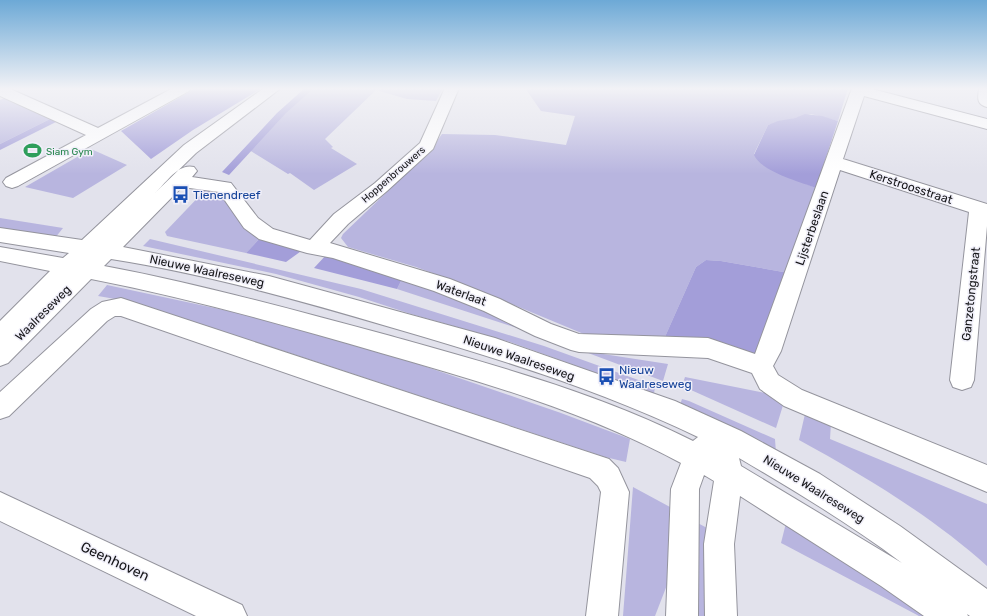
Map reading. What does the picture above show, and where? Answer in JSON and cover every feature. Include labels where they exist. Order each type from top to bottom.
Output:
[{"type":"street","points":[[59,117],[99,135]]},
{"type":"street","points":[[12,182],[132,117]]},
{"type":"street","points":[[77,269],[87,247],[190,149],[234,117]]},
{"type":"street","points":[[77,269],[108,251],[242,117]]},
{"type":"street","name":"Hoppenbrouwers","points":[[315,247],[341,219],[381,187],[427,144],[439,117]]},
{"type":"street","name":"Lijsterbeslaan","points":[[761,366],[769,351],[849,117]]},
{"type":"street","points":[[960,117],[987,124]]},
{"type":"street","name":"Kerstroosstraat","points":[[834,162],[983,210]]},
{"type":"street","name":"Waterlaat","points":[[178,181],[225,187],[251,223],[266,234],[335,251],[442,286],[492,305],[543,330],[579,343],[708,348],[761,366]]},
{"type":"street","name":"Ganzetongstraat","points":[[962,380],[979,297],[983,210]]},
{"type":"street","name":"Nieuwe Waalreseweg","points":[[0,235],[87,247],[268,284],[496,348],[666,409],[720,434],[798,477],[852,511],[934,567],[987,609]]},
{"type":"street","name":"Nieuwe Waalreseweg","points":[[0,254],[248,306],[344,331],[483,372],[599,412],[697,456],[892,575],[952,616]]},
{"type":"street","name":"Waalreseweg","points":[[0,336],[77,269]]},
{"type":"street","name":"Waalreseweg","points":[[0,356],[77,269]]},
{"type":"street","points":[[0,408],[99,315],[110,308],[121,307],[600,468],[608,476],[616,492],[602,616]]},
{"type":"street","points":[[761,366],[769,382],[793,398],[987,479]]},
{"type":"street","points":[[682,616],[685,489],[697,456],[720,434]]},
{"type":"street","points":[[720,434],[728,474],[719,544],[721,616]]},
{"type":"street","name":"Geenhoven","points":[[0,506],[231,616]]},
{"type":"shaded area","points":[[0,117],[45,117],[50,119],[0,144]]},
{"type":"shaded area","points":[[146,117],[215,117],[151,159],[121,131]]},
{"type":"shaded area","points":[[274,117],[283,117],[229,175],[222,172]]},
{"type":"shaded area","points":[[279,117],[348,117],[325,139],[333,147],[331,148],[357,164],[314,190],[290,173],[288,174],[246,148]]},
{"type":"shaded area","points":[[575,117],[800,117],[768,125],[754,154],[799,181],[816,188],[789,273],[721,261],[706,260],[696,267],[660,348],[591,337],[483,292],[416,267],[348,247],[341,238],[343,234],[414,166],[434,145],[442,134],[495,135],[566,145]]},
{"type":"shaded area","points":[[822,117],[839,117],[838,121]]},
{"type":"shaded area","points":[[824,117],[838,121],[816,188],[773,171],[758,161],[754,155],[768,125],[778,121],[795,118]]},
{"type":"shaded area","points":[[50,119],[56,122],[0,150],[0,144]]},
{"type":"shaded area","points":[[91,149],[127,165],[73,198],[25,187]]},
{"type":"shaded area","points":[[208,187],[222,190],[262,236],[246,253],[167,236],[165,232]]},
{"type":"shaded area","points":[[0,218],[63,228],[55,238],[0,230]]},
{"type":"shaded area","points":[[262,236],[304,249],[286,262],[246,253]]},
{"type":"shaded area","points":[[150,239],[361,289],[544,346],[655,386],[654,394],[510,342],[411,314],[359,297],[276,274],[143,246]]},
{"type":"shaded area","points":[[327,254],[404,275],[397,289],[314,268]]},
{"type":"shaded area","points":[[706,260],[721,261],[789,273],[761,360],[660,348],[696,267]]},
{"type":"shaded area","points":[[404,275],[568,343],[603,354],[668,364],[663,381],[548,338],[397,289]]},
{"type":"shaded area","points":[[107,285],[238,313],[383,352],[561,413],[630,439],[626,462],[605,457],[281,350],[121,300],[98,296]]},
{"type":"shaded area","points":[[685,377],[765,393],[784,402],[776,428],[691,390],[684,380]]},
{"type":"shaded area","points":[[682,399],[775,439],[776,453],[680,405]]},
{"type":"shaded area","points":[[805,414],[831,423],[830,439],[987,504],[987,566],[921,514],[872,482],[799,440]]},
{"type":"shaded area","points":[[633,487],[670,507],[667,585],[655,616],[623,616]]},
{"type":"shaded area","points":[[787,519],[940,616],[919,616],[781,543]]},
{"type":"shaded area","points":[[692,520],[709,529],[708,616],[692,616]]},
{"type":"place","name":"Siam Gym","points":[[33,151]]},
{"type":"place","name":"Tienendreef","points":[[180,195]]},
{"type":"place","name":"Nieuw Waalreseweg","points":[[606,377]]}]
